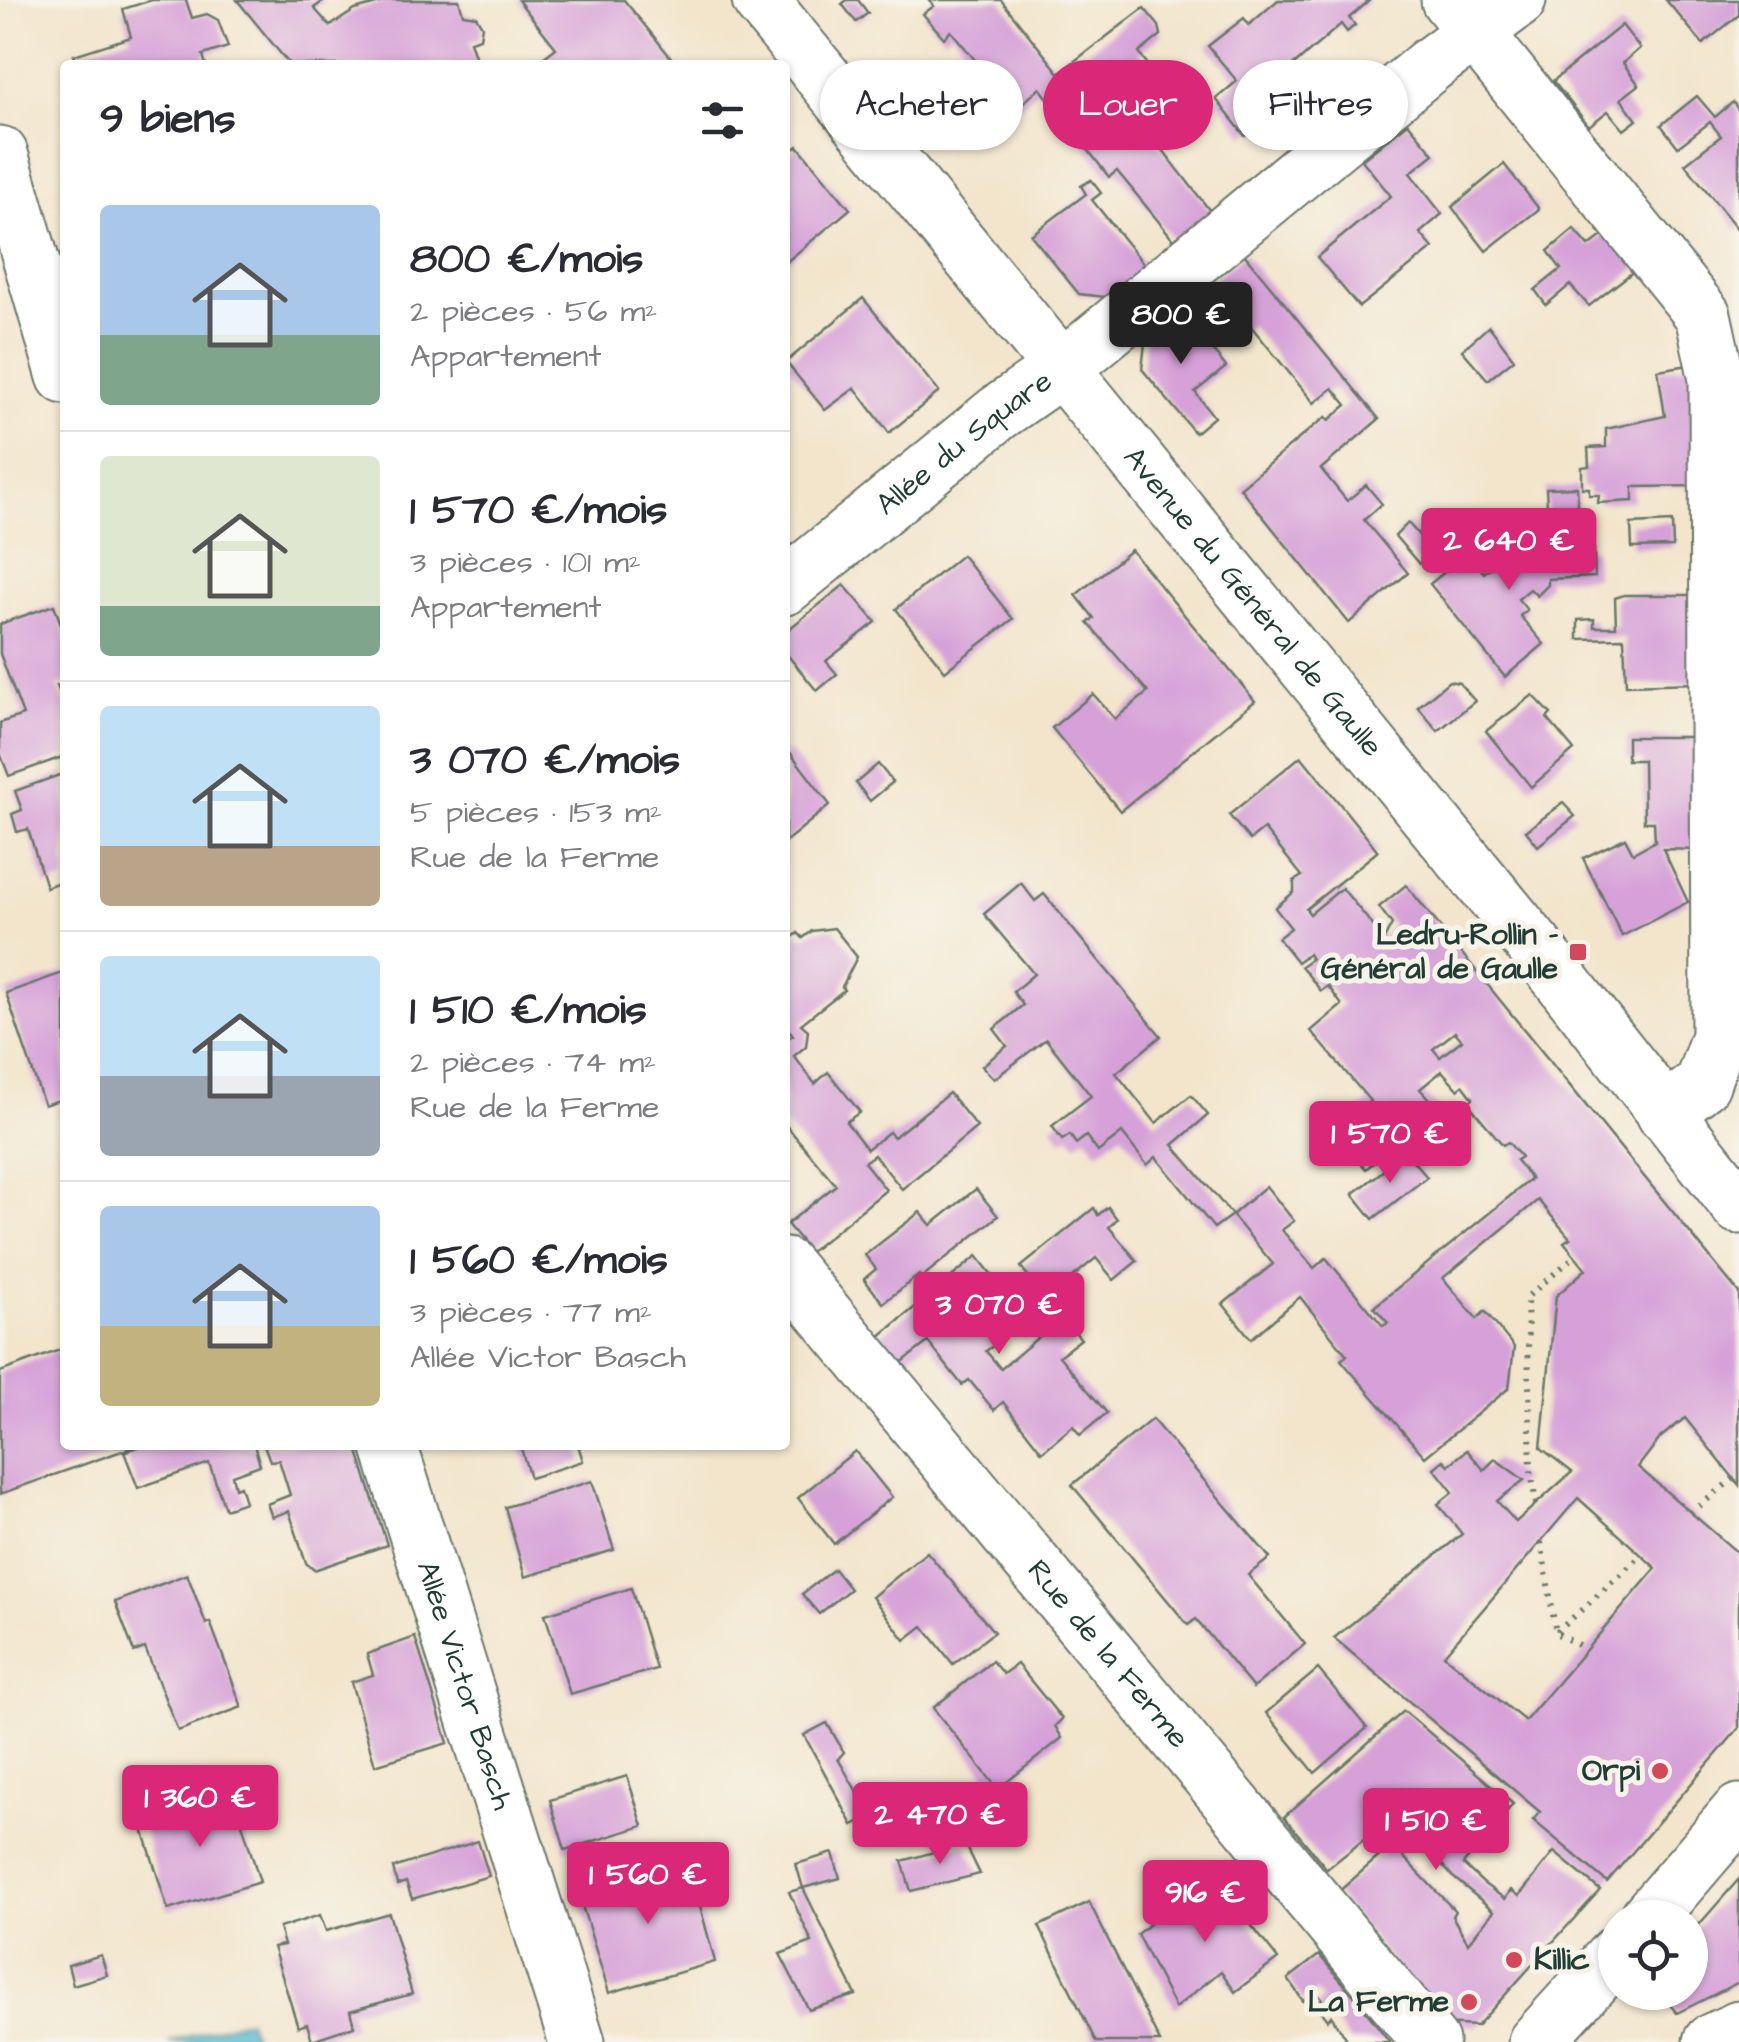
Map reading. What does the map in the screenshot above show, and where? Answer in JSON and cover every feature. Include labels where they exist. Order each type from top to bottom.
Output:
[{"type":"street","name":"Avenue du Général de Gaulle","points":[[760,0],[1541,954],[1739,1206]]},
{"type":"street","name":"Allée du Square","points":[[790,583],[998,413],[1064,368],[1430,65],[1480,11]]},
{"type":"street","points":[[1480,11],[1704,315],[1718,378],[1719,1036],[1702,1084],[1664,1113]]},
{"type":"street","points":[[0,154],[60,359]]},
{"type":"street","name":"Rue de la Ferme","points":[[790,1272],[1430,2042]]},
{"type":"street","name":"Allée Victor Basch","points":[[391,1450],[577,2042]]},
{"type":"street","points":[[1663,1900],[1739,1812]]},
{"type":"street","points":[[1536,2042],[1598,1974]]},
{"type":"street","points":[[1712,2042],[1739,2029]]},
{"type":"path","points":[[1536,1504],[1531,1471],[1526,1297],[1575,1256]]},
{"type":"path","points":[[1691,1513],[1734,1478]]},
{"type":"path","points":[[1540,1542],[1556,1633]]},
{"type":"path","points":[[1556,1633],[1642,1555]]},
{"type":"path","points":[[1556,1633],[1586,1649]]},
{"type":"water","points":[[248,2019],[254,2042],[168,2042]]},
{"type":"building","points":[[152,0],[186,0],[192,18],[207,14],[218,20],[228,47],[203,55],[204,60],[76,60],[74,55],[131,37],[123,9]]},
{"type":"building","points":[[237,0],[325,0],[314,8],[330,26],[355,10],[390,0],[459,0],[463,14],[476,16],[482,26],[480,38],[470,41],[476,60],[286,60]]},
{"type":"building","points":[[518,0],[624,0],[673,60],[540,60],[556,48]]},
{"type":"building","points":[[858,0],[868,13],[856,22],[842,4]]},
{"type":"building","points":[[929,0],[1001,0],[1049,60],[1043,60],[1043,92],[1040,88],[1023,103],[1023,60],[975,60],[951,31],[944,38],[923,14],[934,6]]},
{"type":"building","points":[[1278,0],[1370,0],[1349,18],[1355,25],[1347,32],[1341,24],[1300,60],[1233,60],[1233,76],[1208,46],[1244,18],[1249,25]]},
{"type":"building","points":[[1666,0],[1739,0],[1739,15],[1703,44]]},
{"type":"building","points":[[1144,8],[1159,26],[1161,35],[1139,53],[1144,60],[1076,60]]},
{"type":"building","points":[[1622,25],[1640,48],[1623,63],[1639,85],[1621,99],[1637,120],[1624,130],[1608,111],[1589,126],[1553,81]]},
{"type":"building","points":[[1233,84],[1233,121],[1216,99]]},
{"type":"building","points":[[1697,96],[1715,117],[1733,102],[1739,111],[1739,231],[1685,164],[1721,136],[1710,122],[1678,147],[1661,125]]},
{"type":"building","points":[[1408,123],[1434,154],[1410,173],[1442,214],[1420,233],[1433,248],[1359,307],[1317,257],[1391,196],[1362,160],[1374,150],[1408,150]]},
{"type":"building","points":[[798,146],[850,209],[790,259],[790,152]]},
{"type":"building","points":[[1088,150],[1163,150],[1214,216],[1178,245],[1117,171],[1109,177]]},
{"type":"building","points":[[1504,164],[1539,209],[1486,251],[1452,207]]},
{"type":"building","points":[[1091,180],[1101,193],[1092,200],[1148,269],[1114,298],[1079,294],[1031,235],[1086,194],[1081,186]]},
{"type":"building","points":[[1574,229],[1589,246],[1610,230],[1639,267],[1589,306],[1570,285],[1546,305],[1535,290],[1561,269],[1548,251]]},
{"type":"building","points":[[1244,254],[1379,419],[1321,469],[1347,501],[1366,485],[1382,504],[1364,520],[1408,573],[1349,623],[1240,488],[1314,426],[1347,405],[1333,388],[1314,403],[1250,325],[1229,344],[1191,298]]},
{"type":"building","points":[[863,298],[939,392],[889,433],[855,388],[825,410],[790,367],[790,359]]},
{"type":"building","points":[[1179,308],[1226,367],[1195,392],[1214,417],[1195,433],[1142,369],[1146,335]]},
{"type":"building","points":[[1489,326],[1514,359],[1488,380],[1462,350]]},
{"type":"building","points":[[1695,364],[1697,486],[1633,487],[1633,501],[1598,503],[1599,495],[1589,495],[1589,488],[1582,488],[1582,467],[1589,466],[1588,448],[1606,447],[1606,429],[1665,416],[1658,370]]},
{"type":"building","points":[[1577,487],[1580,543],[1549,545],[1546,488]]},
{"type":"building","points":[[1544,514],[1547,549],[1594,549],[1595,577],[1548,579],[1548,585],[1537,596],[1530,589],[1518,599],[1527,610],[1520,616],[1544,644],[1505,677],[1430,584],[1468,553],[1484,573],[1503,558],[1499,552]]},
{"type":"building","points":[[1672,522],[1673,547],[1632,548],[1631,524]]},
{"type":"building","points":[[1408,523],[1434,552],[1419,564],[1395,536]]},
{"type":"building","points":[[1131,550],[1255,701],[1120,811],[1052,728],[1093,694],[1115,719],[1148,692],[1088,623],[1094,618],[1076,595]]},
{"type":"building","points":[[962,555],[1013,619],[945,671],[896,609]]},
{"type":"building","points":[[844,585],[876,622],[826,661],[837,674],[817,691],[790,658],[790,628]]},
{"type":"building","points":[[1697,595],[1698,683],[1626,685],[1624,638],[1578,639],[1578,620],[1594,619],[1594,627],[1616,627],[1615,598]]},
{"type":"building","points":[[54,605],[60,621],[60,758],[9,776],[0,753],[0,723],[23,715],[0,654],[0,624]]},
{"type":"building","points":[[1449,681],[1459,683],[1475,701],[1438,731],[1418,707]]},
{"type":"building","points":[[1533,695],[1551,714],[1547,718],[1574,750],[1531,787],[1486,731]]},
{"type":"building","points":[[1627,737],[1699,737],[1699,850],[1663,849],[1688,902],[1622,936],[1583,858],[1625,838],[1633,853],[1655,841],[1654,822],[1644,822],[1643,760],[1627,760]]},
{"type":"building","points":[[790,752],[830,805],[790,838]]},
{"type":"building","points":[[1301,756],[1378,851],[1306,909],[1310,914],[1342,888],[1384,939],[1392,924],[1379,907],[1406,885],[1739,1293],[1739,1485],[1685,1418],[1661,1437],[1638,1467],[1739,1554],[1739,1728],[1607,1882],[1533,1820],[1540,1812],[1334,1638],[1462,1534],[1438,1504],[1453,1492],[1434,1468],[1444,1460],[1449,1465],[1467,1450],[1484,1470],[1495,1459],[1524,1480],[1497,1501],[1516,1522],[1572,1472],[1541,1448],[1556,1296],[1586,1269],[1564,1242],[1570,1238],[1538,1200],[1443,1278],[1477,1319],[1485,1311],[1514,1347],[1509,1388],[1425,1457],[1341,1360],[1347,1355],[1300,1297],[1251,1339],[1223,1304],[1273,1264],[1232,1215],[1266,1186],[1294,1221],[1282,1230],[1314,1268],[1326,1258],[1383,1326],[1388,1323],[1374,1307],[1531,1179],[1516,1160],[1521,1157],[1508,1142],[1503,1145],[1468,1103],[1473,1098],[1463,1085],[1458,1089],[1442,1071],[1420,1089],[1438,1109],[1366,1169],[1337,1136],[1331,1141],[1328,1136],[1370,1101],[1311,1031],[1342,1005],[1328,986],[1321,991],[1301,966],[1311,959],[1308,954],[1297,962],[1278,938],[1291,928],[1275,908],[1294,892],[1294,881],[1302,876],[1264,829],[1250,840],[1229,815]],"holes":[[[1455,1032],[1462,1040],[1440,1057],[1433,1049]],[[1578,1498],[1656,1568],[1525,1721],[1444,1655]]]},
{"type":"building","points":[[878,764],[893,782],[870,801],[856,783]]},
{"type":"building","points":[[60,775],[60,882],[46,887],[28,829],[17,832],[12,814],[22,810],[15,791]]},
{"type":"building","points":[[1563,803],[1575,816],[1538,846],[1526,831]]},
{"type":"building","points":[[1021,883],[1035,901],[1044,894],[1161,1036],[1116,1073],[1156,1123],[1191,1095],[1208,1115],[1173,1145],[1232,1215],[1214,1228],[1156,1157],[1147,1165],[1122,1133],[1098,1152],[1086,1136],[1076,1144],[1070,1135],[1062,1140],[1052,1126],[1091,1096],[1046,1039],[994,1079],[982,1066],[1007,1046],[994,1029],[1023,1005],[1013,992],[1034,974],[984,914]]},
{"type":"building","points":[[834,928],[857,957],[844,990],[801,1024],[808,1030],[806,1046],[794,1056],[815,1084],[828,1072],[860,1112],[846,1122],[867,1149],[889,1132],[894,1137],[949,1093],[977,1127],[902,1189],[874,1155],[864,1162],[886,1190],[810,1252],[790,1228],[790,1222],[836,1185],[790,1130],[790,939],[798,933],[803,938],[812,931]]},
{"type":"building","points":[[60,974],[60,1100],[44,1105],[6,993]]},
{"type":"building","points":[[1406,1153],[1427,1177],[1373,1219],[1353,1194]]},
{"type":"building","points":[[976,1189],[998,1216],[883,1303],[864,1279],[876,1269],[865,1255],[920,1212],[931,1225]]},
{"type":"building","points":[[1108,1207],[1117,1219],[1109,1227],[1137,1261],[1114,1280],[1096,1258],[1046,1299],[1021,1267],[1094,1208],[1098,1215]]},
{"type":"building","points":[[977,1256],[1000,1285],[980,1301],[1000,1325],[997,1328],[1004,1338],[986,1351],[1001,1369],[1062,1317],[1081,1339],[1059,1356],[1107,1413],[1080,1435],[1073,1426],[1042,1452],[1003,1402],[994,1410],[969,1380],[962,1385],[928,1342],[901,1363],[879,1337]]},
{"type":"building","points":[[60,1350],[60,1450],[125,1450],[0,1494],[0,1372]]},
{"type":"building","points":[[1152,1419],[1270,1558],[1248,1575],[1305,1644],[1253,1688],[1196,1619],[1188,1625],[1072,1485]]},
{"type":"building","points":[[256,1450],[260,1465],[232,1475],[245,1502],[225,1509],[209,1463],[138,1488],[124,1452]]},
{"type":"building","points":[[266,1450],[358,1450],[387,1545],[314,1570],[306,1563],[289,1511],[272,1517],[267,1504],[290,1495],[279,1460],[270,1461]]},
{"type":"building","points":[[522,1450],[580,1450],[583,1461],[530,1478]]},
{"type":"building","points":[[855,1451],[892,1497],[834,1544],[798,1498]]},
{"type":"building","points":[[592,1481],[614,1550],[525,1577],[505,1507]]},
{"type":"building","points":[[927,1552],[994,1632],[953,1664],[923,1626],[905,1640],[872,1597]]},
{"type":"building","points":[[834,1569],[850,1589],[819,1614],[802,1594]]},
{"type":"building","points":[[187,1574],[242,1707],[178,1731],[145,1648],[134,1652],[115,1602]]},
{"type":"building","points":[[631,1588],[656,1669],[570,1694],[545,1614]]},
{"type":"building","points":[[415,1637],[448,1743],[375,1765],[351,1682],[373,1675],[367,1654]]},
{"type":"building","points":[[992,1661],[1003,1674],[1017,1664],[1062,1719],[1055,1726],[1062,1738],[998,1789],[933,1708]]},
{"type":"building","points":[[1318,1669],[1367,1728],[1315,1773],[1266,1713]]},
{"type":"building","points":[[1404,1711],[1513,1804],[1463,1864],[1483,1883],[1505,1899],[1511,1890],[1519,1896],[1554,1852],[1600,1890],[1477,2026],[1443,2024],[1336,1894],[1392,1845],[1455,1911],[1452,1916],[1468,1943],[1494,1911],[1453,1877],[1425,1845],[1452,1815],[1425,1791],[1327,1869],[1284,1817]]},
{"type":"building","points":[[827,1723],[844,1752],[838,1759],[871,1816],[853,1825],[804,1735]]},
{"type":"building","points":[[627,1776],[643,1826],[565,1850],[550,1800]]},
{"type":"building","points":[[232,1791],[260,1882],[168,1910],[140,1819]]},
{"type":"building","points":[[478,1841],[489,1876],[412,1899],[406,1882],[397,1885],[393,1868]]},
{"type":"building","points":[[965,1843],[980,1874],[911,1891],[902,1861]]},
{"type":"building","points":[[833,1853],[840,1878],[803,1888],[796,1864]]},
{"type":"building","points":[[664,1863],[667,1872],[689,1865],[715,1962],[609,1993],[580,1899],[615,1888],[612,1879]]},
{"type":"building","points":[[1214,1878],[1278,1959],[1235,1992],[1221,1971],[1175,2008],[1137,1934],[1164,1912],[1167,1916]]},
{"type":"building","points":[[1739,1879],[1739,1982],[1708,1998],[1708,1914]]},
{"type":"building","points":[[803,1888],[856,1995],[809,2010],[780,1954],[812,1942],[789,1892]]},
{"type":"building","points":[[1089,1902],[1160,2042],[1096,2042],[1039,1926]]},
{"type":"building","points":[[389,1913],[412,1994],[350,2011],[354,2026],[312,2040],[307,2024],[298,2027],[273,1947],[284,1945],[279,1928],[320,1915],[326,1931]]},
{"type":"building","points":[[101,1955],[107,1975],[73,1985],[68,1965]]},
{"type":"building","points":[[1319,1955],[1390,2042],[1349,2042],[1331,2016],[1328,2020],[1317,2006],[1322,1999],[1316,1992],[1303,2001],[1288,1979]]},
{"type":"place","name":"Ledru-Rollin - Général de Gaulle","points":[[1578,952]]},
{"type":"place","name":"Orpi","points":[[1660,1771]]},
{"type":"place","name":"Killic","points":[[1514,1960]]},
{"type":"place","name":"La Ferme","points":[[1469,2002]]}]
